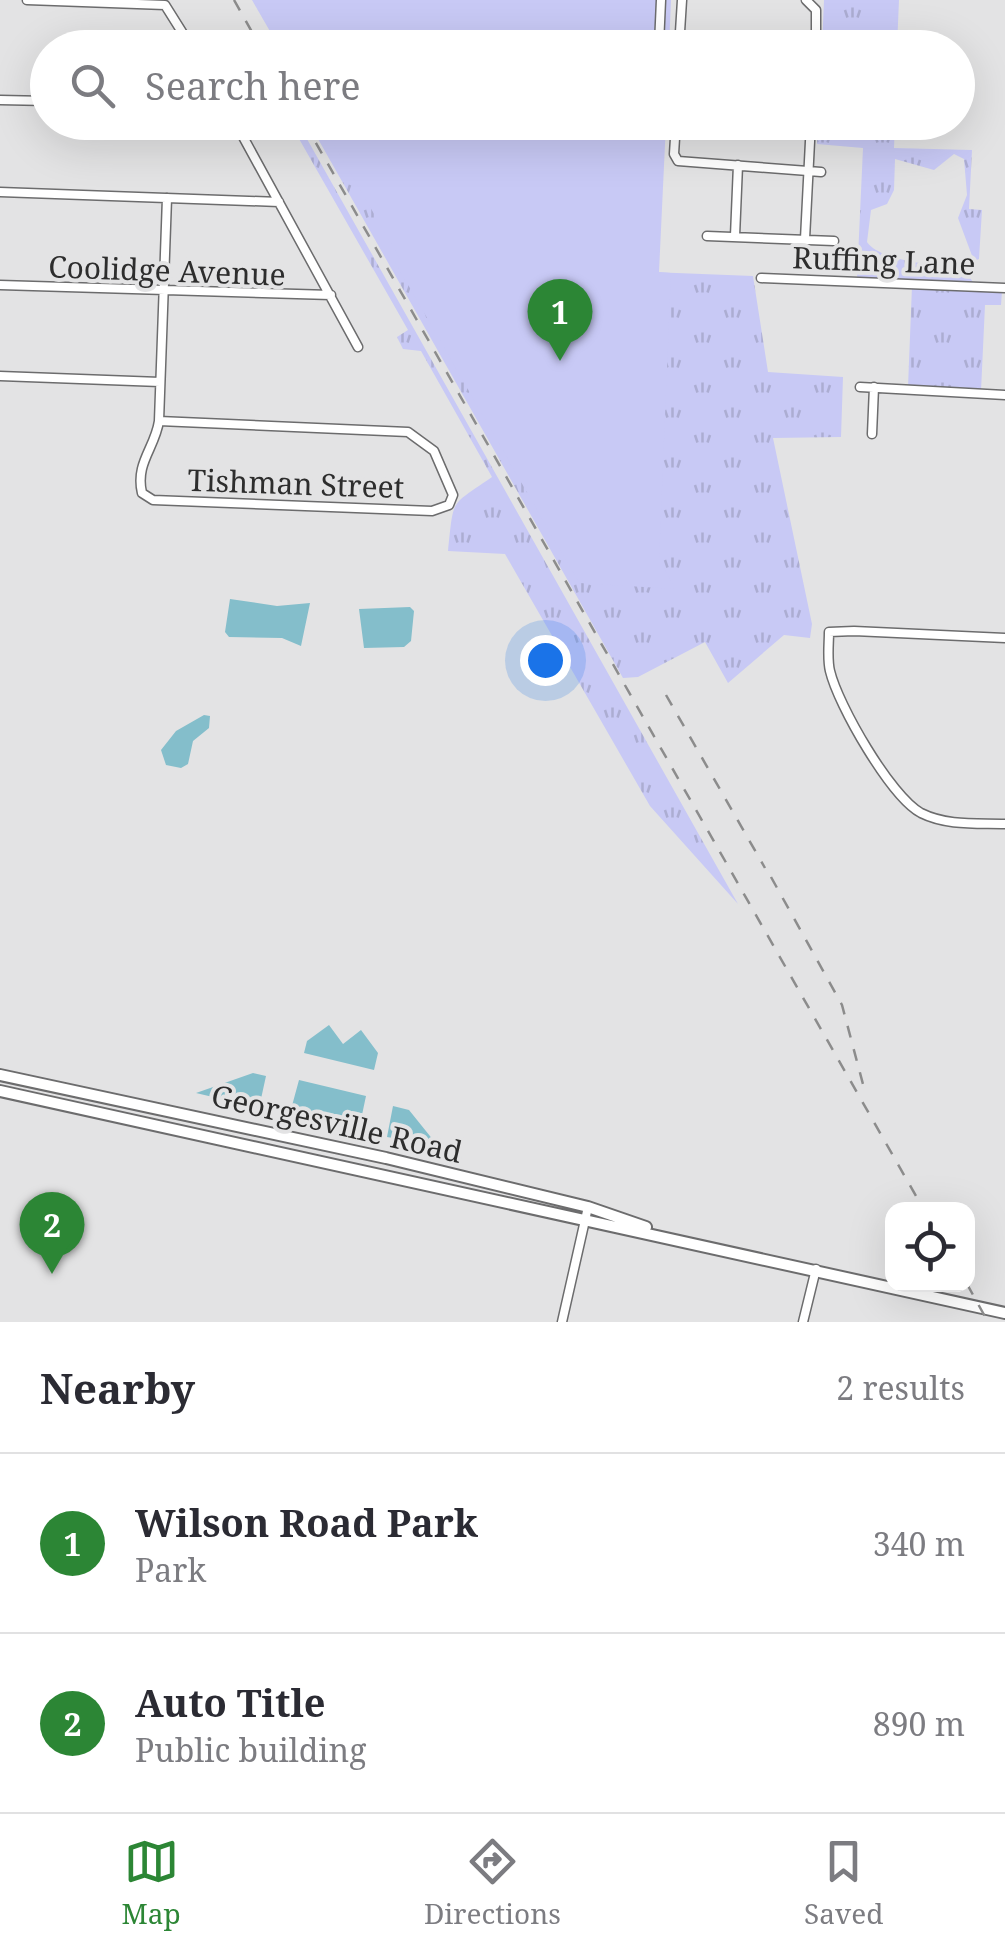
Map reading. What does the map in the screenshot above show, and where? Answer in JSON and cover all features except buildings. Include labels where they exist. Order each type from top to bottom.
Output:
[{"type":"main road","name":"Georgesville Road","points":[[0,1075],[460,1176],[660,1233],[1005,1313]]},
{"type":"main road","name":"Georgesville Road","points":[[0,1090],[587,1213]]},
{"type":"main road","points":[[360,1168],[370,1165],[422,1175],[460,1176]]},
{"type":"street","points":[[27,0],[164,5],[180,30]]},
{"type":"street","points":[[660,30],[661,0]]},
{"type":"street","points":[[680,30],[682,0]]},
{"type":"street","points":[[806,0],[816,10],[816,30]]},
{"type":"street","points":[[0,100],[30,101]]},
{"type":"street","points":[[245,140],[358,348]]},
{"type":"street","points":[[675,140],[678,161],[822,172]]},
{"type":"street","points":[[805,239],[809,140]]},
{"type":"street","points":[[735,236],[738,165]]},
{"type":"street","points":[[0,192],[279,202]]},
{"type":"street","points":[[159,422],[167,198]]},
{"type":"street","points":[[707,236],[834,241]]},
{"type":"street","name":"Ruffing Lane","points":[[761,278],[1005,288]]},
{"type":"street","name":"Coolidge Avenue","points":[[0,286],[331,296]]},
{"type":"street","points":[[0,376],[160,382]]},
{"type":"street","points":[[860,386],[1005,395]]},
{"type":"street","points":[[872,434],[874,387]]},
{"type":"street","name":"Tishman Street","points":[[159,422],[414,434],[434,450],[452,482],[454,495],[449,505],[432,512],[153,500],[142,493],[142,458],[156,436],[159,422]]},
{"type":"street","points":[[1005,638],[829,632],[829,670],[898,794],[933,818],[1005,824]]},
{"type":"street","points":[[562,1322],[587,1213]]},
{"type":"street","points":[[803,1322],[816,1269]]},
{"type":"green space","points":[[252,0],[671,0],[670,30],[269,30]]},
{"type":"green space","points":[[824,0],[899,0],[898,30],[823,30]]},
{"type":"green space","points":[[300,140],[308,140],[738,904],[650,806],[505,554],[448,551],[456,505],[492,477],[421,351],[403,349],[397,337],[408,330]]},
{"type":"green space","points":[[319,140],[656,140],[651,272],[753,276],[768,372],[843,377],[841,437],[773,438],[812,624],[810,638],[784,635],[728,683],[705,642],[638,677],[623,678]]},
{"type":"green space","points":[[332,140],[665,140],[659,272],[671,273],[659,560],[676,589],[579,583],[395,262],[401,261]]},
{"type":"green space","points":[[817,140],[894,140],[894,148],[972,150],[969,209],[982,210],[979,259],[974,261],[958,218],[967,195],[964,159],[954,154],[934,170],[895,159],[894,190],[887,204],[871,210],[867,242],[874,249],[898,258],[964,268],[974,284],[857,279],[863,148],[817,144]]},
{"type":"green space","points":[[912,286],[1002,291],[1001,305],[985,305],[981,391],[908,387]]},
{"type":"shaded area","points":[[230,599],[277,606],[310,603],[301,646],[282,638],[229,637],[225,632]]},
{"type":"shaded area","points":[[410,607],[414,611],[411,641],[404,647],[364,648],[359,609]]},
{"type":"shaded area","points":[[204,715],[210,716],[209,728],[193,741],[188,764],[181,768],[166,765],[161,750],[176,731]]},
{"type":"shaded area","points":[[329,1025],[343,1044],[361,1030],[378,1053],[374,1070],[304,1053],[307,1041]]},
{"type":"shaded area","points":[[253,1073],[266,1076],[259,1108],[196,1093]]},
{"type":"shaded area","points":[[299,1080],[366,1096],[359,1129],[290,1113]]},
{"type":"shaded area","points":[[393,1106],[409,1110],[438,1146],[387,1137]]},
{"type":"railway","points":[[234,0],[251,30]]},
{"type":"railway","points":[[314,140],[919,1202]]},
{"type":"railway","points":[[666,695],[765,868]]},
{"type":"railway","points":[[771,877],[842,1005],[864,1088]]},
{"type":"railway","points":[[971,1292],[988,1322]]},
{"type":"place","name":"Wilson Road Park","points":[[560,361]]},
{"type":"place","name":"Auto Title","points":[[52,1274]]}]
